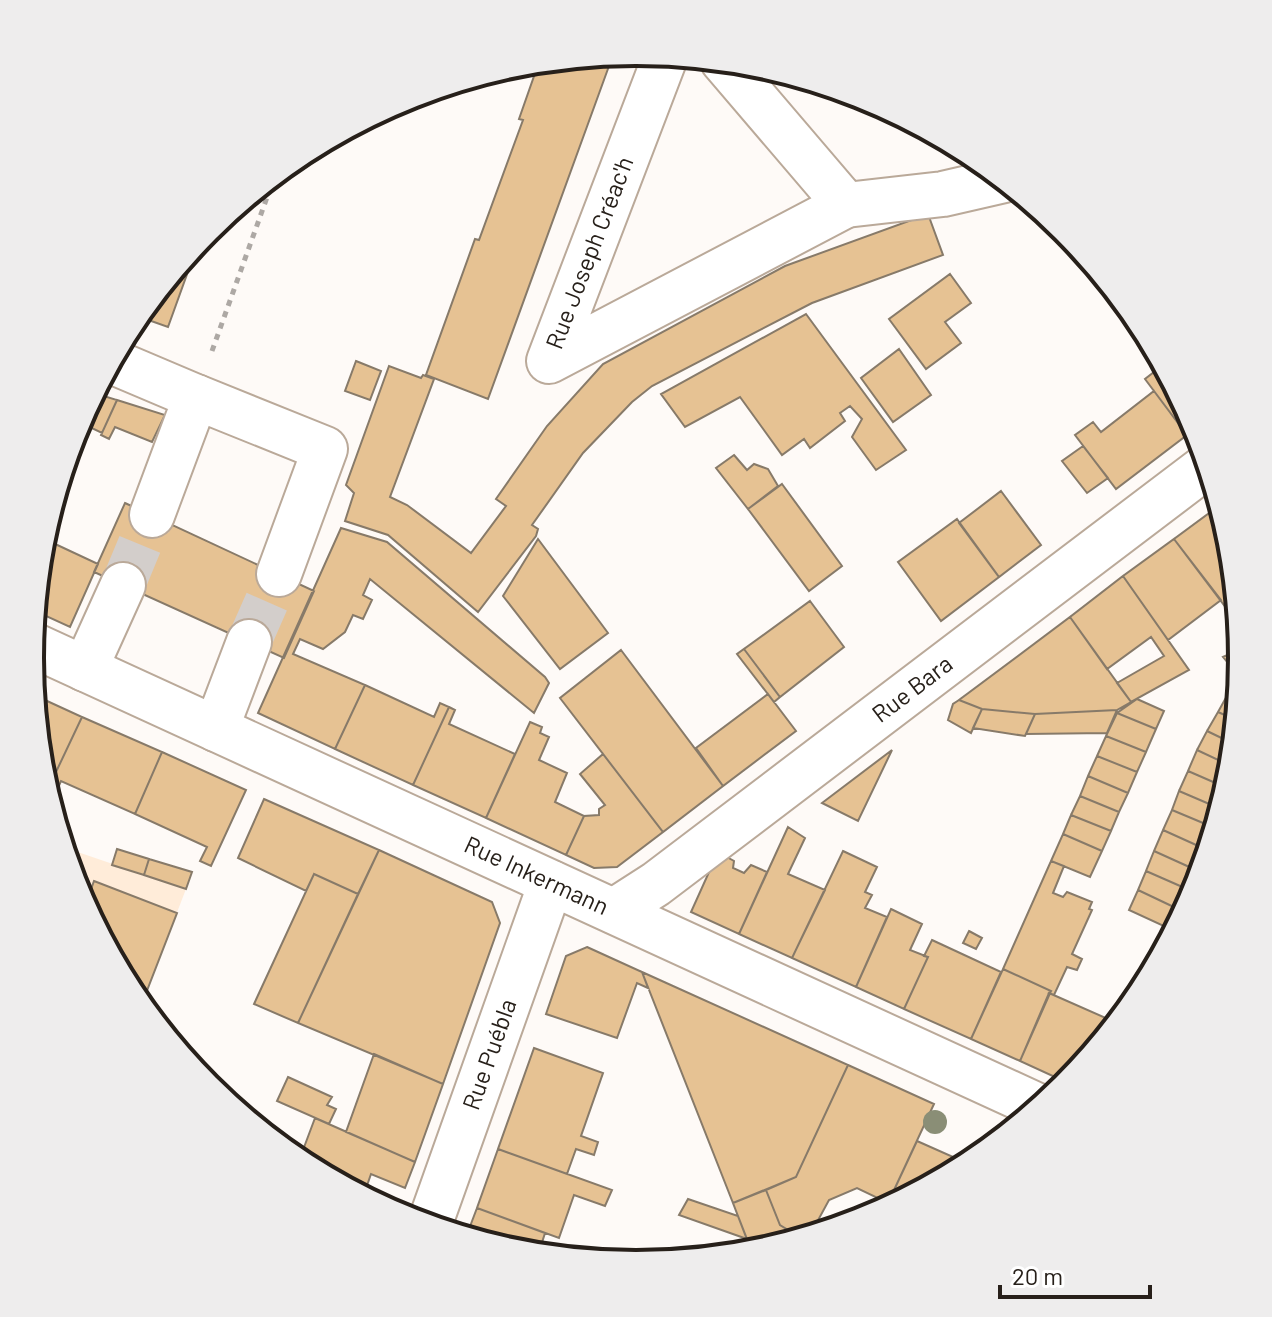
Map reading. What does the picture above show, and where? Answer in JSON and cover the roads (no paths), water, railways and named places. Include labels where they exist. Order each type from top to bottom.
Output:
[{"type":"street","name":"Rue Joseph Créac'h","points":[[661,67],[549,361],[846,205],[943,194],[989,184]]},
{"type":"street","points":[[735,76],[846,205]]},
{"type":"street","points":[[121,365],[325,449],[279,574]]},
{"type":"street","points":[[152,515],[196,397]]},
{"type":"street","name":"Rue Bara","points":[[614,911],[656,884],[1198,472]]},
{"type":"street","points":[[85,669],[123,585]]},
{"type":"street","points":[[216,729],[249,642]]},
{"type":"street","name":"Rue Inkermann","points":[[44,650],[1028,1102]]},
{"type":"street","name":"Rue Puébla","points":[[433,1214],[551,883]]},
{"type":"tunnel","points":[[123,585],[152,515]]},
{"type":"tunnel","points":[[249,642],[279,574]]}]
